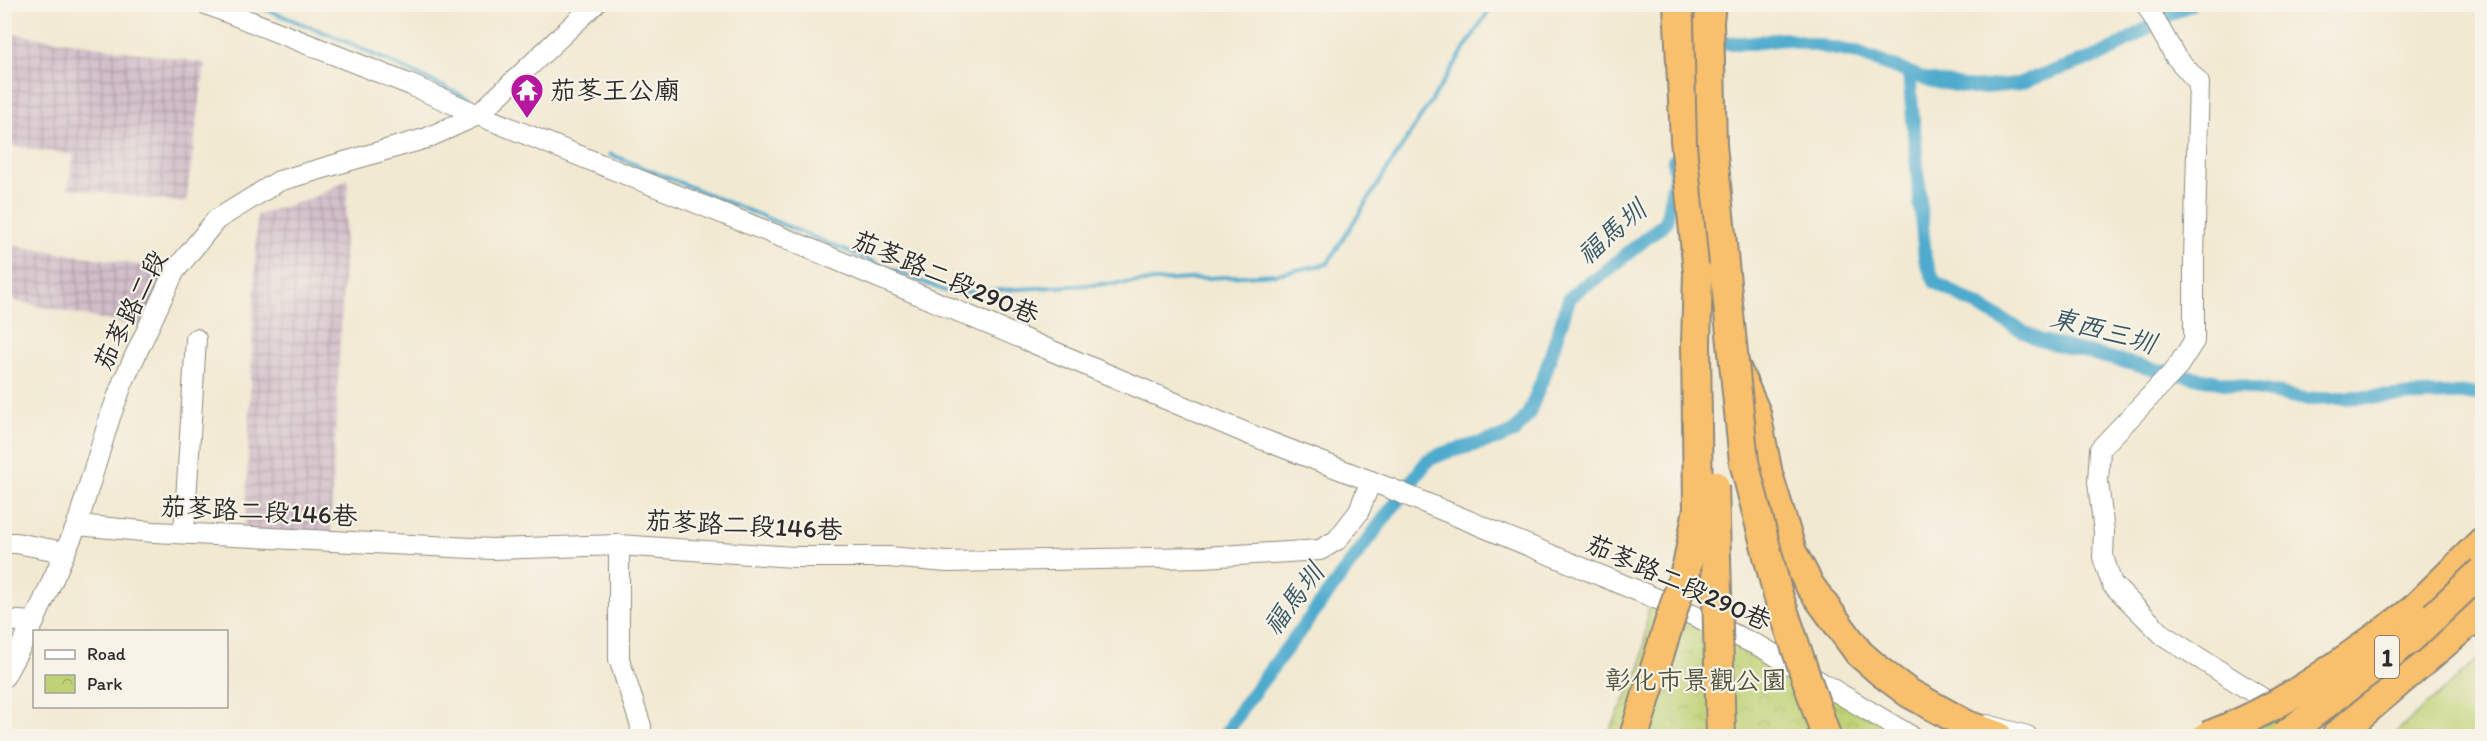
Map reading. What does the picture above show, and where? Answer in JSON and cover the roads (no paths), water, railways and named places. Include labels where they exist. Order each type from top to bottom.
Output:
[{"type":"highway","points":[[1678,4],[1685,140],[1698,273],[1706,399],[1714,461],[1721,736]]},
{"type":"highway","points":[[1712,4],[1709,21],[1712,145],[1744,462],[1778,595],[1826,736]]},
{"type":"highway","points":[[1634,736],[1688,562],[1698,509],[1696,343],[1698,273]]},
{"type":"highway","points":[[1733,362],[1756,412],[1768,474],[1792,552],[1810,586],[1859,653],[1882,673],[1909,693],[1957,720],[1998,736]]},
{"type":"highway","points":[[2207,736],[2229,729],[2292,697],[2412,611],[2482,542]]},
{"type":"highway","name":"1","points":[[2284,736],[2409,640],[2482,571]]},
{"type":"highway","name":"1","points":[[2336,736],[2482,611]]},
{"type":"street","name":"茄苳路二段290巷","points":[[206,4],[411,85],[478,115],[806,247],[1251,435],[1394,490],[1659,599],[1763,648],[1911,736]]},
{"type":"street","name":"茄苳路二段","points":[[4,677],[34,622],[77,525],[123,382],[174,273],[216,220],[279,181],[427,138],[478,115],[596,4]]},
{"type":"street","points":[[2146,4],[2175,56],[2199,83],[2194,341],[2176,369],[2100,449],[2098,482],[2104,532],[2103,557],[2112,584],[2163,635],[2278,703],[2311,736]]},
{"type":"street","points":[[184,533],[196,339]]},
{"type":"street","name":"茄苳路二段146巷","points":[[77,525],[184,533],[492,549],[619,545],[793,557],[889,557],[947,562],[1203,557],[1320,550],[1337,540],[1358,513],[1371,481]]},
{"type":"street","points":[[4,543],[64,552]]},
{"type":"street","points":[[619,545],[619,660],[641,726],[640,736]]},
{"type":"street","points":[[4,620],[34,622]]},
{"type":"street","points":[[1921,687],[1975,722],[2027,736]]},
{"type":"street","points":[[2190,736],[2230,729],[2278,703]]},
{"type":"waterway","points":[[252,4],[338,38],[470,99]]},
{"type":"waterway","points":[[610,154],[950,293],[1276,274],[1327,264],[1493,4]]},
{"type":"waterway","name":"福馬圳","points":[[1706,43],[1751,43],[1784,39],[1857,53],[1928,80],[1973,88],[2017,84],[2106,53],[2191,4]]},
{"type":"waterway","name":"東西三圳","points":[[1909,73],[1925,259],[1935,282],[2039,340],[2152,369],[2306,399],[2482,393]]},
{"type":"waterway","name":"福馬圳","points":[[1225,736],[1242,708],[1428,460],[1514,432],[1528,415],[1545,373],[1569,299],[1666,222],[1675,176],[1674,161]]},
{"type":"place","name":"茄苳王公廟","points":[[527,119]]},
{"type":"park label","name":"彰化市景觀公園","points":[[1696,680]]}]
